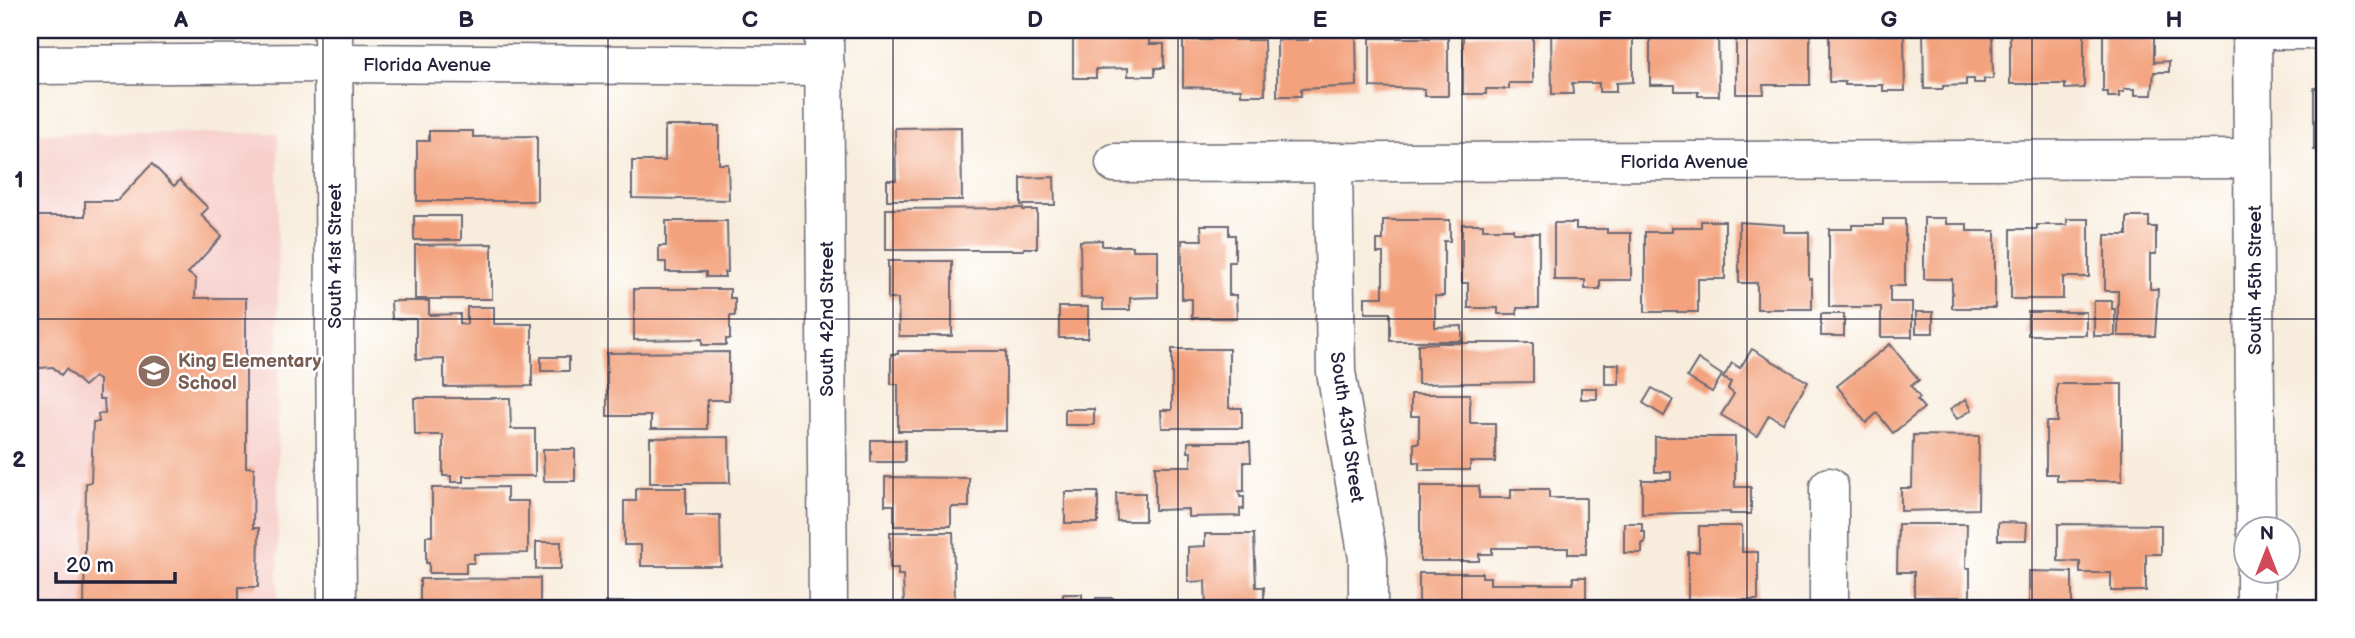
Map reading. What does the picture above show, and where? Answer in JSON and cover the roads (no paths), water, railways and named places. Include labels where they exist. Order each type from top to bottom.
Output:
[{"type":"street","points":[[2252,30],[2309,30]]},
{"type":"street","name":"South 45th Street","points":[[2252,30],[2256,516]]},
{"type":"street","name":"Florida Avenue","points":[[30,65],[333,47],[824,48]]},
{"type":"street","name":"South 41st Street","points":[[333,47],[337,608]]},
{"type":"street","name":"South 42nd Street","points":[[824,48],[828,608]]},
{"type":"street","name":"Florida Avenue","points":[[1115,163],[2253,159]]},
{"type":"street","name":"South 43rd Street","points":[[1333,162],[1336,372],[1368,558],[1368,608]]},
{"type":"street","points":[[1829,487],[1829,608]]},
{"type":"street","points":[[2256,586],[2256,608]]},
{"type":"place","name":"King Elementary School","points":[[154,371]]}]
